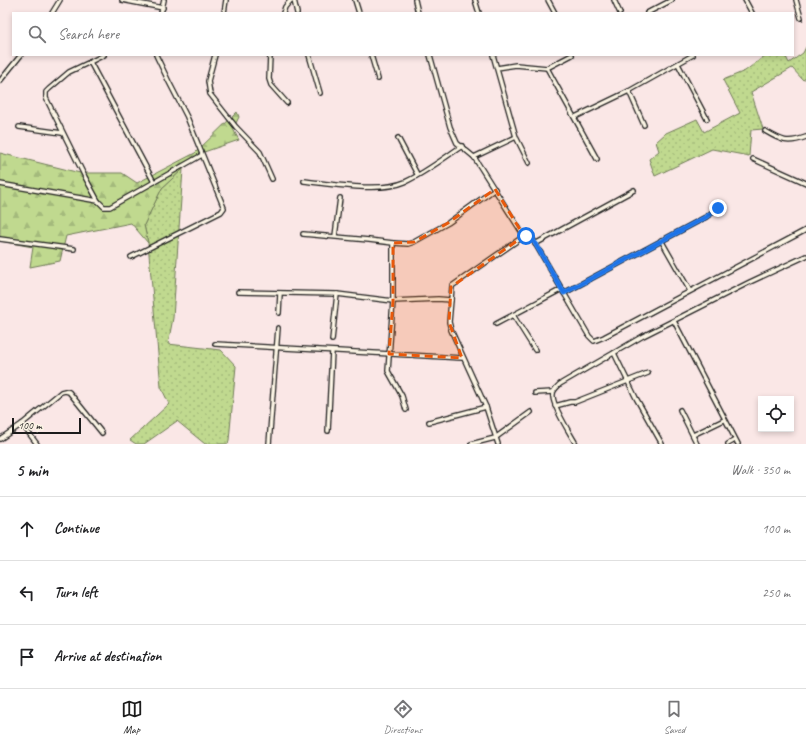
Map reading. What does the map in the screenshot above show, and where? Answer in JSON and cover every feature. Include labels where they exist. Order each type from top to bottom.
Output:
[{"type":"street","points":[[53,12],[60,0]]},
{"type":"street","points":[[122,0],[163,8]]},
{"type":"street","points":[[161,12],[164,0]]},
{"type":"street","points":[[224,12],[226,0]]},
{"type":"street","points":[[283,12],[285,7],[293,0],[297,12]]},
{"type":"street","points":[[355,0],[359,12]]},
{"type":"street","points":[[414,0],[418,12]]},
{"type":"street","points":[[475,0],[479,12]]},
{"type":"street","points":[[548,0],[554,12]]},
{"type":"street","points":[[614,0],[620,12]]},
{"type":"street","points":[[649,12],[672,0]]},
{"type":"street","points":[[746,0],[752,12]]},
{"type":"street","points":[[796,0],[801,18]]},
{"type":"street","points":[[0,80],[20,56]]},
{"type":"street","points":[[102,56],[69,72],[46,92],[47,102],[98,201],[104,207],[108,208],[202,156]]},
{"type":"street","points":[[132,257],[223,211],[224,205],[187,118],[156,56]]},
{"type":"street","points":[[215,56],[208,81],[210,94],[236,127],[260,152],[272,179]]},
{"type":"street","points":[[270,56],[269,79],[271,85],[287,103]]},
{"type":"street","points":[[309,56],[320,93]]},
{"type":"street","points":[[371,56],[378,79]]},
{"type":"street","points":[[430,56],[454,138],[474,157],[524,236]]},
{"type":"street","points":[[493,56],[516,137],[529,163]]},
{"type":"street","points":[[497,68],[516,65],[547,68],[570,56]]},
{"type":"street","points":[[574,117],[629,91],[691,56]]},
{"type":"street","points":[[90,62],[154,182]]},
{"type":"street","points":[[678,64],[706,119]]},
{"type":"street","points":[[547,68],[597,159]]},
{"type":"street","points":[[0,72],[4,76]]},
{"type":"street","points":[[629,91],[644,125]]},
{"type":"street","points":[[19,127],[62,133]]},
{"type":"street","points":[[765,131],[782,141],[792,141],[806,137]]},
{"type":"street","points":[[474,157],[516,137]]},
{"type":"street","points":[[398,138],[417,174]]},
{"type":"street","points":[[304,181],[353,186],[382,186],[405,182],[462,146]]},
{"type":"street","points":[[752,159],[806,183]]},
{"type":"street","points":[[0,184],[98,201]]},
{"type":"street","points":[[303,234],[408,244],[448,223],[495,189]]},
{"type":"street","points":[[535,244],[634,190]]},
{"type":"street","points":[[335,236],[340,198]]},
{"type":"street","points":[[496,324],[706,217],[718,208]]},
{"type":"street","points":[[498,444],[486,407],[462,358],[451,330],[449,322],[452,286],[524,236],[529,236],[589,336],[594,341],[604,338],[806,230]]},
{"type":"street","points":[[0,239],[74,250]]},
{"type":"street","points":[[661,240],[690,291]]},
{"type":"street","points":[[393,243],[393,301],[388,371],[402,396],[406,410]]},
{"type":"street","points":[[576,444],[555,406],[552,397],[553,392],[560,384],[643,336],[750,282],[806,256]]},
{"type":"street","points":[[238,292],[337,294],[393,301],[438,299],[450,300]]},
{"type":"street","points":[[279,313],[280,293]]},
{"type":"street","points":[[332,340],[337,294]]},
{"type":"street","points":[[513,315],[535,350]]},
{"type":"street","points":[[674,320],[724,420],[738,444]]},
{"type":"street","points":[[269,444],[278,328]]},
{"type":"street","points":[[215,344],[462,358]]},
{"type":"street","points":[[328,431],[332,351]]},
{"type":"street","points":[[614,353],[626,381],[662,444]]},
{"type":"street","points":[[555,406],[575,402],[648,373]]},
{"type":"street","points":[[0,439],[22,424],[61,392],[67,390],[102,433]]},
{"type":"street","points":[[536,393],[553,392]]},
{"type":"street","points":[[429,422],[486,407]]},
{"type":"street","points":[[680,410],[697,444]]},
{"type":"street","points":[[471,444],[495,438],[531,412]]},
{"type":"street","points":[[693,435],[724,420]]},
{"type":"street","points":[[22,424],[37,444]]},
{"type":"street","points":[[728,444],[735,440]]},
{"type":"highlighted area","points":[[495,189],[524,236],[451,287],[449,322],[462,358],[389,354],[393,301],[393,243],[414,242],[448,223]]},
{"type":"green space","points":[[806,47],[806,78],[803,80],[792,68],[751,92],[763,129],[751,130],[749,156],[712,149],[655,176],[649,159],[659,151],[656,142],[666,133],[697,119],[704,132],[740,113],[723,80],[745,71],[765,56],[786,56],[789,63],[803,53]]},
{"type":"green space","points":[[237,112],[239,117],[233,129],[239,140],[204,152],[162,188],[144,225],[148,243],[131,223],[66,236],[60,261],[30,267],[33,247],[0,241],[0,153],[80,173],[122,173],[137,183],[195,153]]},
{"type":"green space","points":[[183,169],[173,318],[168,344],[221,350],[236,366],[229,440],[228,444],[205,444],[177,421],[144,444],[136,444],[130,440],[169,404],[161,387],[148,243],[144,225],[162,188]]},
{"type":"route","points":[[526,236],[527,235],[532,238],[564,293],[706,217],[718,208]]}]
